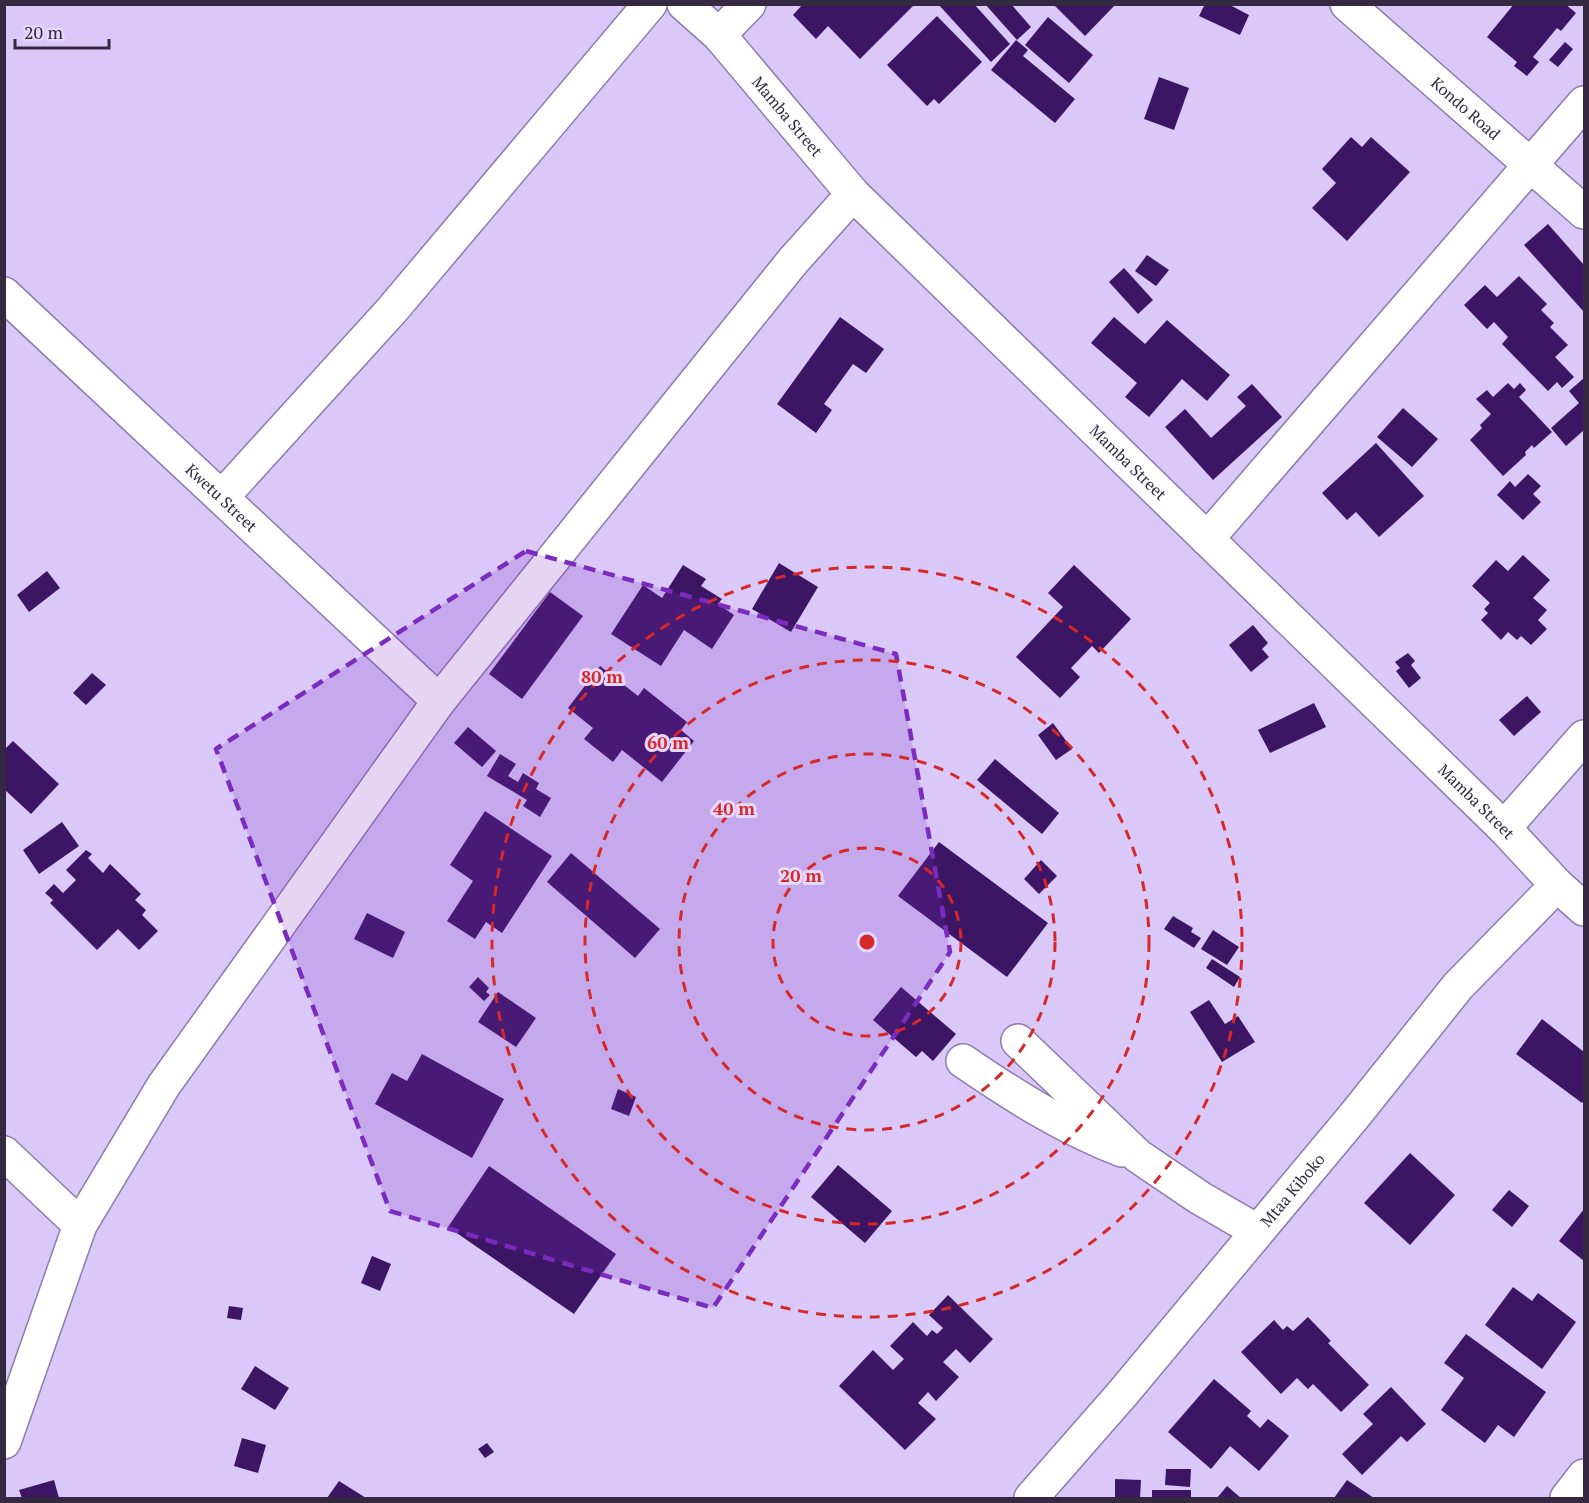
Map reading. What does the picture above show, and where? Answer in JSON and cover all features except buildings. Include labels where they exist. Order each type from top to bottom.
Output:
[{"type":"street","points":[[222,497],[392,310],[650,4]]},
{"type":"street","name":"Mamba Street","points":[[684,4],[719,35],[853,194],[1504,828],[1557,885],[1584,909]]},
{"type":"street","points":[[719,35],[749,4]]},
{"type":"street","name":"Kondo Road","points":[[1347,4],[1584,212]]},
{"type":"street","points":[[1207,539],[1584,104]]},
{"type":"street","points":[[4,1442],[80,1225],[164,1085],[439,700],[793,261],[853,194]]},
{"type":"street","name":"Kwetu Street","points":[[4,294],[439,700]]},
{"type":"street","points":[[1504,828],[1584,738]]},
{"type":"street","name":"Mtaa Kiboko","points":[[1030,1498],[1123,1393],[1355,1115],[1458,986],[1557,885]]},
{"type":"street","points":[[1018,1041],[1138,1156],[1200,1198],[1257,1231]]},
{"type":"street","points":[[963,1061],[1044,1114],[1091,1138],[1138,1156]]},
{"type":"street","points":[[4,1153],[80,1225]]},
{"type":"street","points":[[1567,1498],[1584,1476]]},
{"type":"highlighted area","points":[[526,551],[896,654],[950,952],[713,1308],[390,1211],[216,749]]}]
